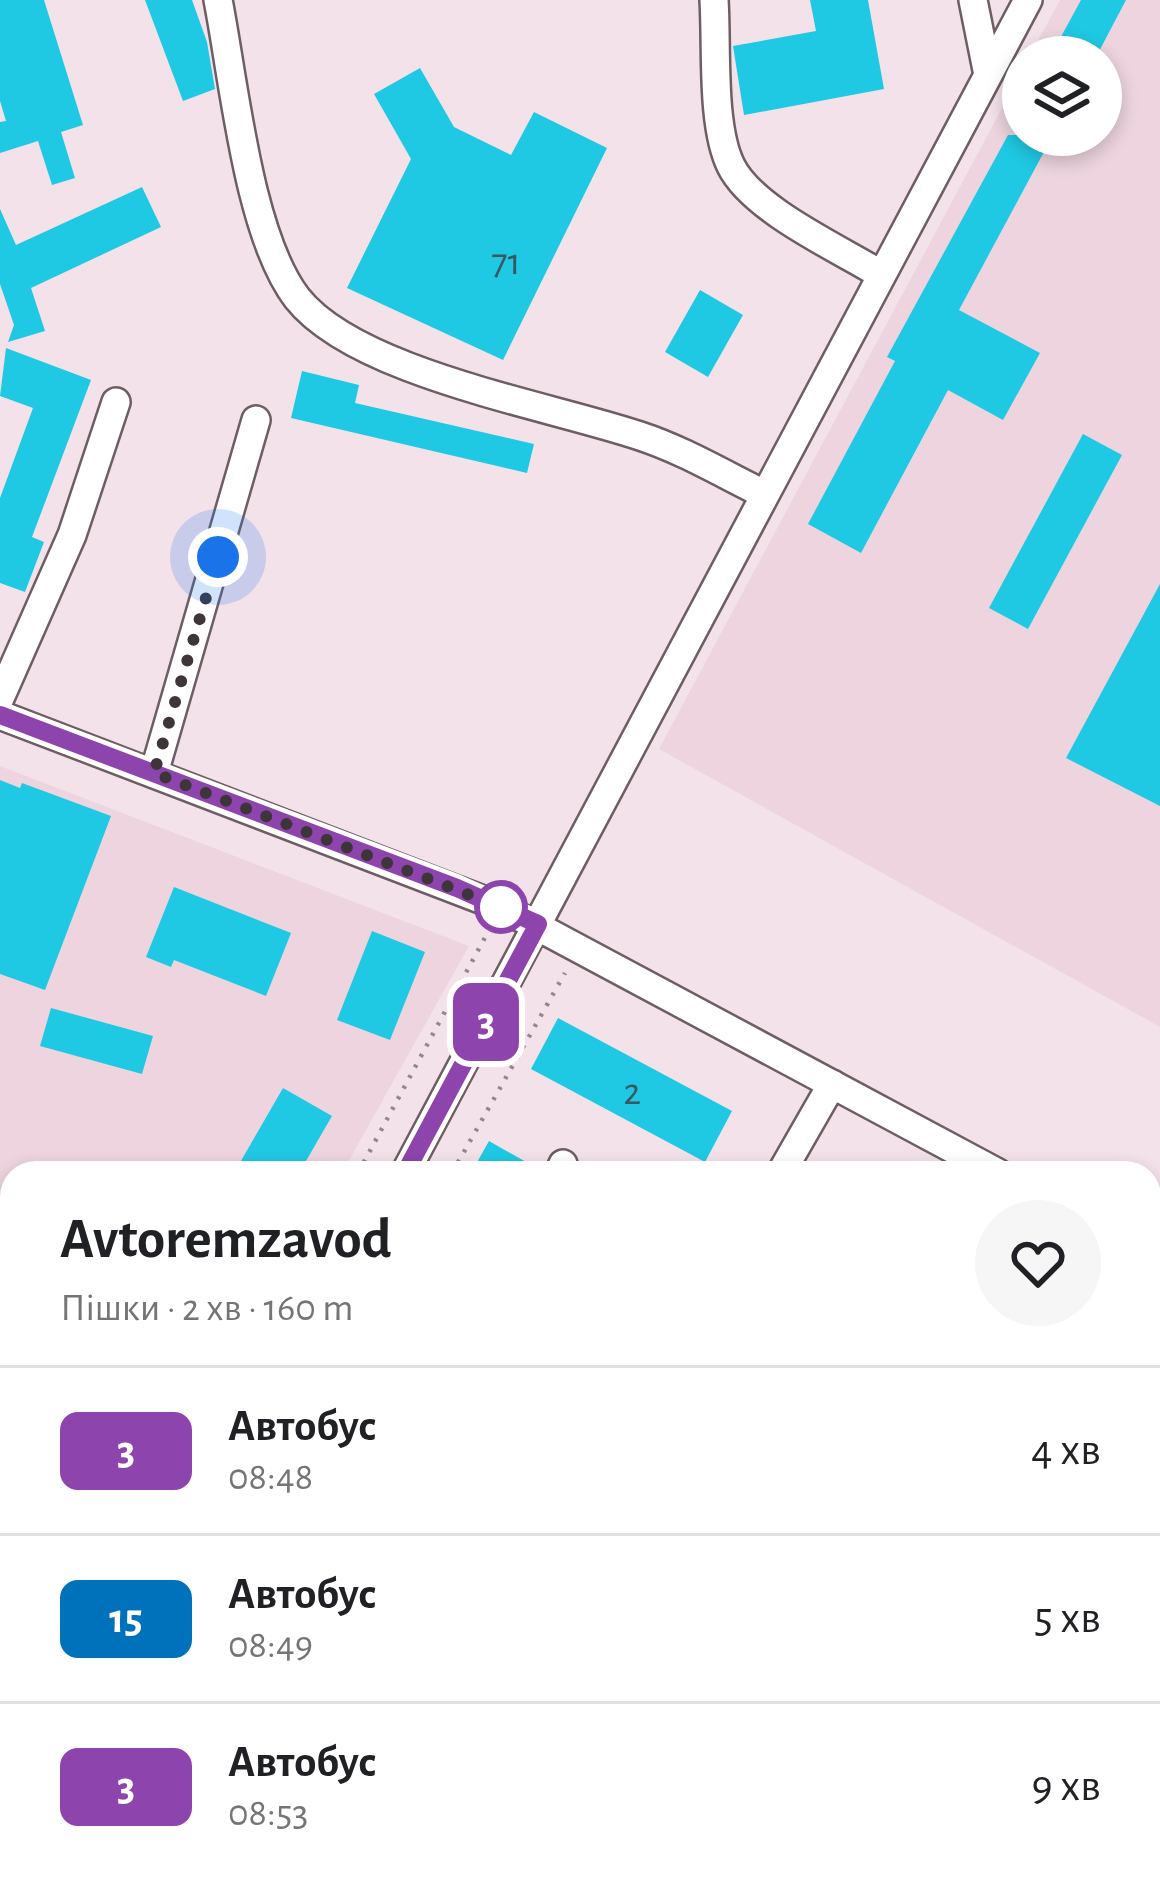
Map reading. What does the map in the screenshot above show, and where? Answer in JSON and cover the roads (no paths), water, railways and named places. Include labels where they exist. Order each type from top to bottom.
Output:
[{"type":"street","points":[[218,0],[269,245],[296,297],[323,324],[382,358],[641,436],[764,494]]},
{"type":"street","points":[[714,0],[722,140],[730,164],[761,200],[880,274]]},
{"type":"street","points":[[973,0],[987,70]]},
{"type":"street","points":[[411,1161],[1028,0]]},
{"type":"street","points":[[0,698],[72,535],[116,402]]},
{"type":"street","points":[[154,773],[256,420]]},
{"type":"street","points":[[0,715],[501,907],[976,1161]]},
{"type":"street","points":[[788,1161],[832,1084]]}]
